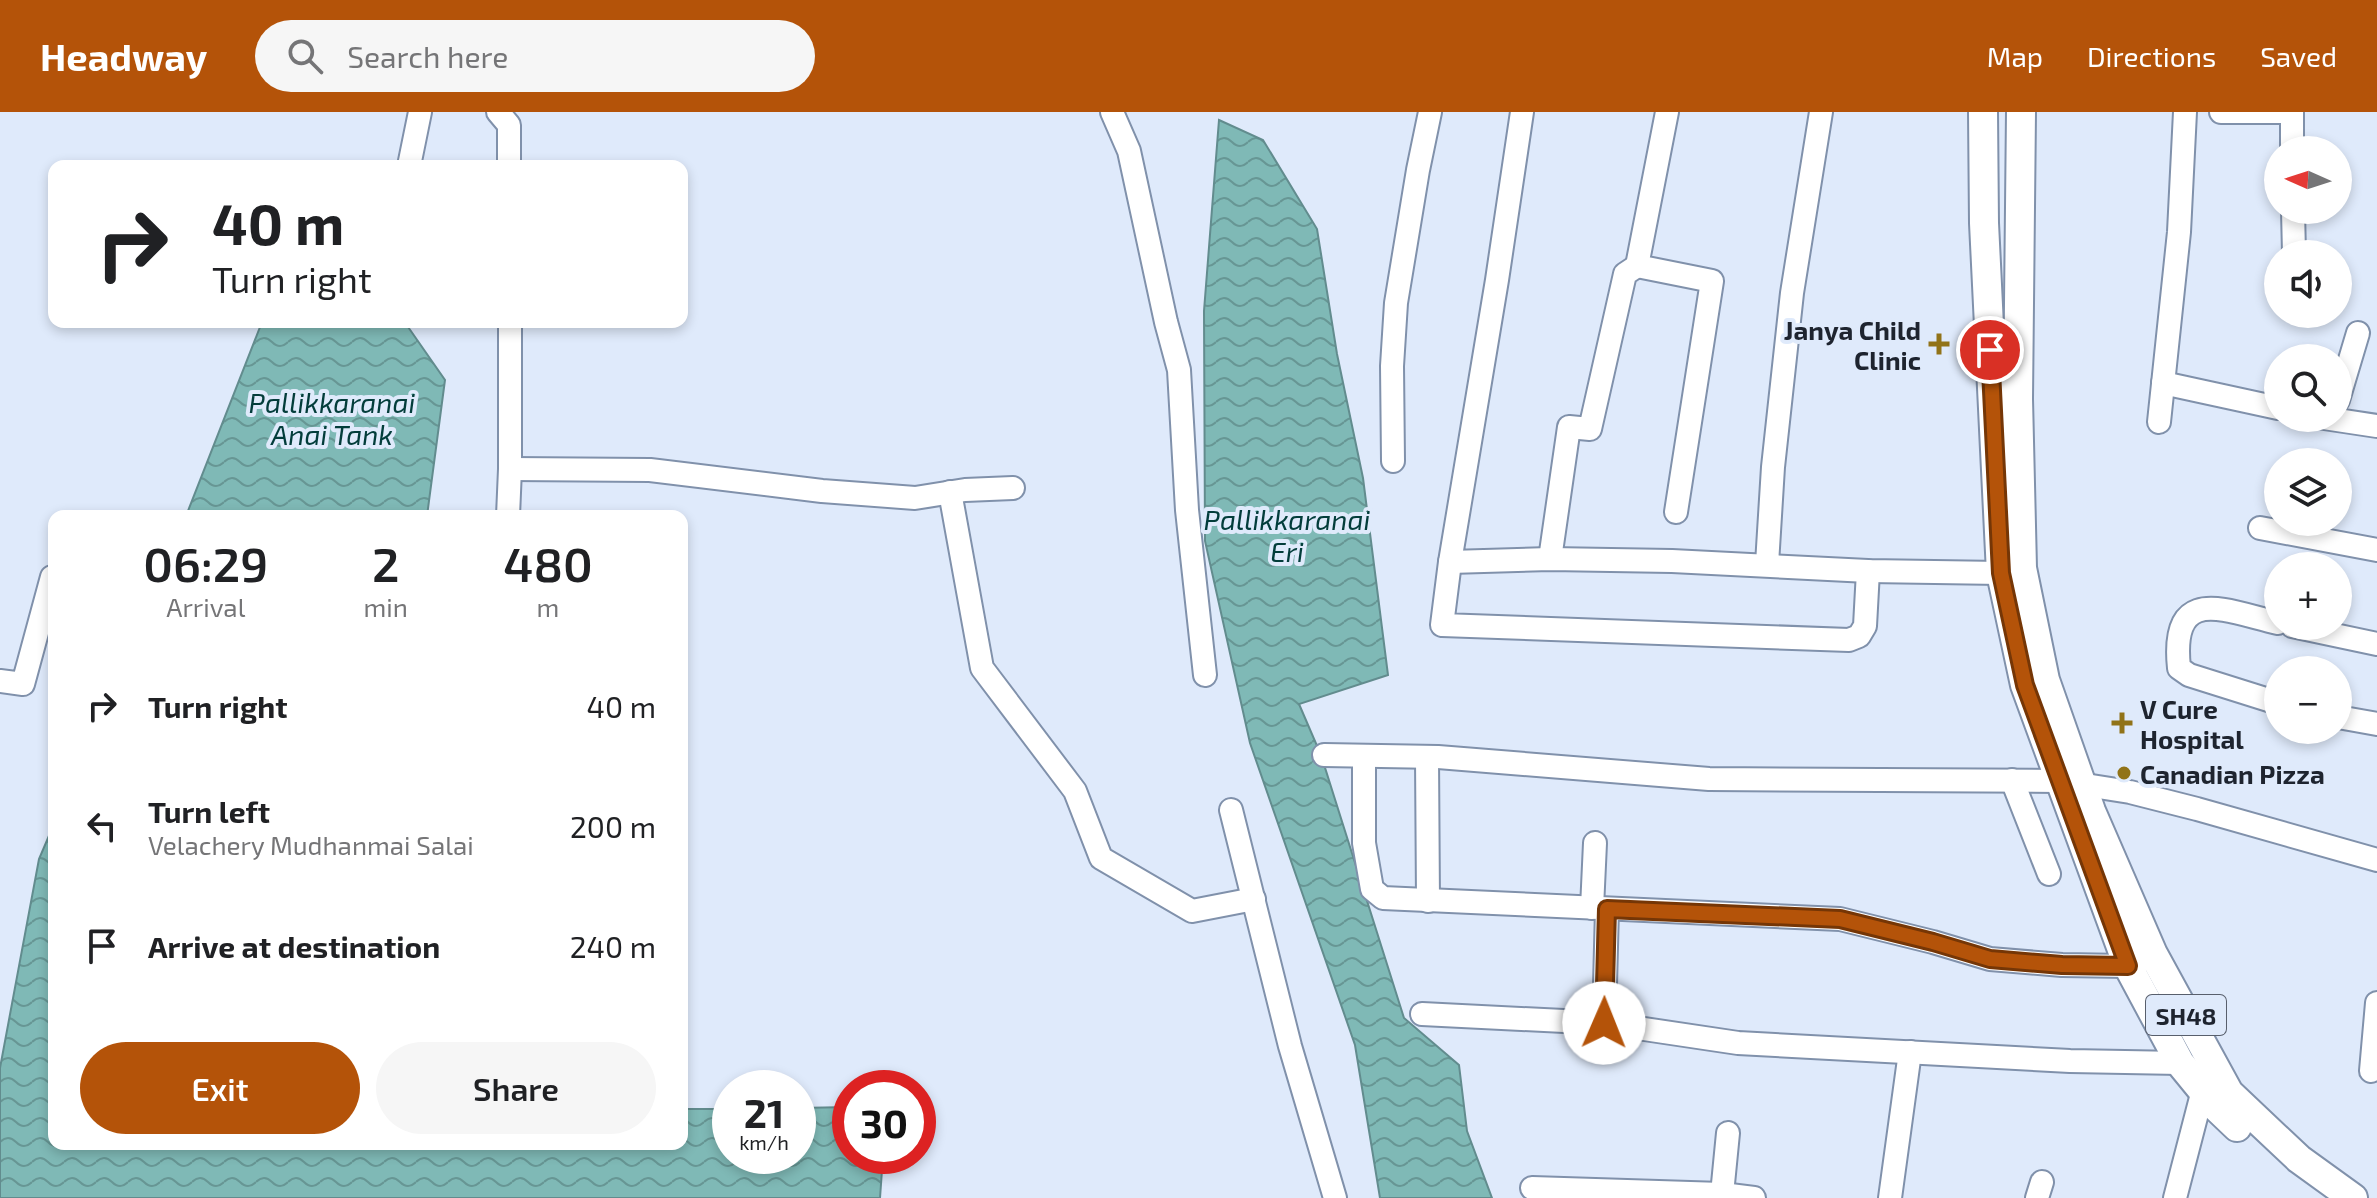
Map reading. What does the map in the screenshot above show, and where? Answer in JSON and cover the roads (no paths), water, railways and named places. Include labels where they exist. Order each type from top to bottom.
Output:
[{"type":"main road","name":"SH48","points":[[1983,112],[1984,223],[2001,573],[2025,685],[2071,783],[2091,811],[2140,960],[2180,1063],[2216,1107],[2278,1165],[2324,1198]]},
{"type":"main road","name":"SH48","points":[[2021,112],[2018,399],[2022,568],[2045,680],[2071,783]]},
{"type":"main road","name":"SH48","points":[[2140,960],[2229,1093],[2299,1159],[2353,1198]]},
{"type":"street","points":[[410,160],[420,112]]},
{"type":"street","points":[[498,112],[509,125],[509,160]]},
{"type":"street","points":[[1112,112],[1129,151],[1179,370],[1187,510],[1205,675]]},
{"type":"street","points":[[1393,461],[1392,366],[1396,303],[1430,112]]},
{"type":"street","points":[[1522,112],[1442,625],[1849,640],[1859,636],[1865,626],[1868,571]]},
{"type":"street","points":[[1637,266],[1667,112]]},
{"type":"street","points":[[1767,564],[1773,467],[1792,293],[1821,112]]},
{"type":"street","points":[[2159,422],[2179,232],[2185,112]]},
{"type":"street","points":[[2221,112],[2292,112],[2292,136]]},
{"type":"street","points":[[1550,559],[1569,427],[1590,429],[1625,274],[1637,266],[1712,281],[1676,512]]},
{"type":"street","points":[[508,510],[510,328]]},
{"type":"street","points":[[2352,352],[2358,333]]},
{"type":"street","points":[[2163,383],[2264,405]]},
{"type":"street","points":[[2352,419],[2377,426]]},
{"type":"street","points":[[510,469],[650,470],[822,491],[915,498],[950,492],[1013,488]]},
{"type":"street","points":[[950,492],[982,668],[1075,791],[1101,858],[1192,911],[1254,899]]},
{"type":"street","points":[[2260,528],[2377,550]]},
{"type":"street","points":[[1450,562],[1550,559],[2001,573]]},
{"type":"street","points":[[0,681],[23,684],[48,592]]},
{"type":"street","points":[[2264,620],[2198,608],[2182,624],[2177,654],[2179,668],[2189,675],[2264,699]]},
{"type":"street","points":[[2352,639],[2377,644]]},
{"type":"street","points":[[2352,720],[2377,724]]},
{"type":"street","points":[[1324,755],[1427,757],[1709,779],[2071,783],[2144,795],[2377,860]]},
{"type":"street","points":[[1364,756],[1364,843],[1372,889],[1383,898],[1840,919],[1990,959],[2062,965],[2140,960]]},
{"type":"street","points":[[1427,757],[1428,901]]},
{"type":"street","points":[[2012,780],[2049,874]]},
{"type":"street","points":[[1231,810],[1290,1046],[1335,1198]]},
{"type":"street","points":[[1595,843],[1604,1023]]},
{"type":"street","points":[[2371,1071],[2377,1003]]},
{"type":"street","points":[[1422,1014],[1604,1023],[1738,1043],[2070,1061],[2180,1063]]},
{"type":"street","points":[[1890,1198],[1910,1052]]},
{"type":"street","points":[[2175,1198],[2203,1090]]},
{"type":"street","points":[[1722,1194],[1728,1133]]},
{"type":"street","points":[[1532,1188],[1688,1196],[1722,1194],[1754,1198]]},
{"type":"water","name":"Pallikkaranai Eri","points":[[1219,120],[1263,140],[1317,229],[1337,354],[1363,478],[1388,675],[1299,704],[1321,755],[1404,1018],[1459,1065],[1467,1131],[1492,1198],[1380,1198],[1355,1045],[1250,743],[1205,541],[1204,311]]},
{"type":"water","name":"Pallikkaranai Anai Tank","points":[[260,328],[409,328],[445,380],[428,510],[188,510]]},
{"type":"water","points":[[48,838],[48,1150],[688,1150],[688,1109],[712,1109],[712,1174],[816,1174],[816,1108],[832,1107],[832,1174],[882,1174],[880,1198],[0,1198],[0,1068],[39,859]]},
{"type":"place","name":"Janya Child Clinic","points":[[1939,344]]},
{"type":"place","name":"V Cure Hospital","points":[[2122,723]]},
{"type":"place","name":"Canadian Pizza","points":[[2124,773]]}]
